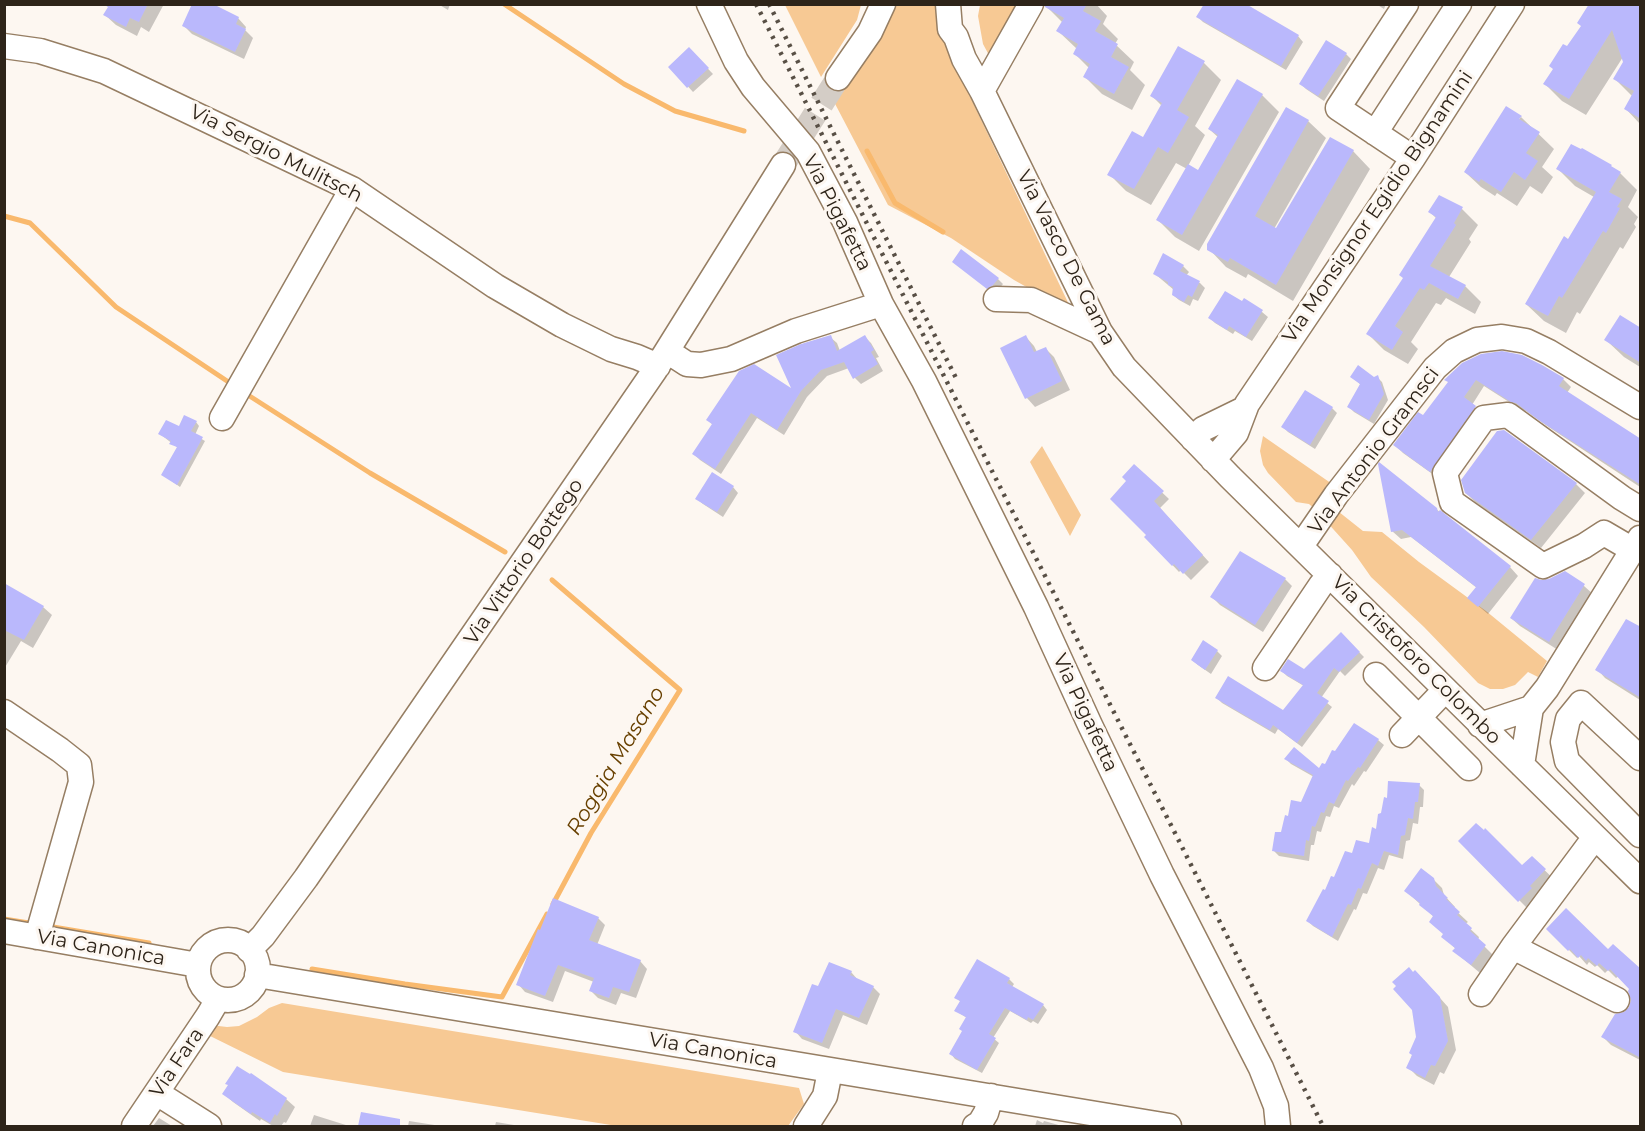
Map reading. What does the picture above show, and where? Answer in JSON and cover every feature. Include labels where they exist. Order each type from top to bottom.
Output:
[{"type":"street","name":"Via Pigafetta","points":[[709,4],[736,61],[753,87],[808,152],[845,222],[882,304],[924,381],[1036,607],[1157,864],[1261,1068],[1276,1106],[1278,1126]]},
{"type":"street","points":[[838,78],[870,32],[883,4]]},
{"type":"street","name":"Via Vasco De Gama","points":[[948,4],[950,29],[1100,332],[1124,367],[1192,439]]},
{"type":"street","points":[[956,38],[962,4]]},
{"type":"street","points":[[981,91],[1031,4]]},
{"type":"street","points":[[1406,4],[1338,108],[1413,158]]},
{"type":"street","points":[[1375,133],[1459,4]]},
{"type":"street","name":"Via Monsignor Egidio Bignamini","points":[[1213,459],[1236,433],[1244,409],[1413,158],[1512,4]]},
{"type":"street","name":"Via Sergio Mulitsch","points":[[4,46],[40,51],[104,71],[352,189],[495,286],[562,325],[611,349],[637,357],[663,358]]},
{"type":"street","name":"Via Vittorio Bottego","points":[[249,950],[263,936],[306,878],[663,358],[783,165]]},
{"type":"street","points":[[222,418],[352,189]]},
{"type":"street","points":[[996,298],[1031,300],[1100,332]]},
{"type":"street","points":[[663,358],[701,365],[731,359],[796,331],[882,304]]},
{"type":"street","name":"Via Antonio Gramsci","points":[[1301,546],[1336,495],[1435,368],[1454,351],[1477,340],[1502,337],[1526,341],[1549,352],[1641,407]]},
{"type":"street","points":[[1192,439],[1203,429],[1244,409]]},
{"type":"street","points":[[1508,415],[1631,503],[1604,533],[1584,546],[1543,566],[1452,502],[1445,473],[1484,418],[1508,415]]},
{"type":"street","name":"Via Cristoforo Colombo","points":[[1192,439],[1595,837],[1635,865]]},
{"type":"street","points":[[1522,765],[1531,708],[1547,688],[1637,544],[1604,533]]},
{"type":"street","points":[[1265,668],[1330,574]]},
{"type":"street","points":[[1376,675],[1469,768]]},
{"type":"street","points":[[1402,735],[1445,690]]},
{"type":"street","points":[[1641,758],[1581,703],[1568,719],[1563,742],[1567,761],[1641,835]]},
{"type":"street","points":[[1480,724],[1531,708]]},
{"type":"street","points":[[4,712],[79,765],[81,782],[37,937]]},
{"type":"street","points":[[1481,994],[1512,947],[1595,837]]},
{"type":"street","name":"Via Canonica","points":[[4,931],[198,965]]},
{"type":"street","points":[[223,941],[233,941],[249,950],[255,957],[257,975],[254,985],[247,993],[228,1000],[218,999],[204,989],[200,982],[198,965],[207,949],[223,941]]},
{"type":"street","points":[[1512,947],[1617,1000]]},
{"type":"street","name":"Via Canonica","points":[[257,975],[1169,1126]]},
{"type":"street","name":"Via Fara","points":[[134,1126],[218,999]]},
{"type":"street","points":[[806,1126],[825,1096],[831,1071]]},
{"type":"street","points":[[157,1093],[209,1126]]},
{"type":"street","points":[[975,1126],[980,1123],[986,1113],[991,1096]]},
{"type":"shaded area","points":[[785,5],[861,5],[857,20],[821,77]]},
{"type":"shaded area","points":[[895,5],[944,5],[955,65],[1073,313],[1014,280],[951,238],[888,205],[832,98],[864,56]]},
{"type":"shaded area","points":[[980,5],[1020,5],[990,57],[983,44],[978,16]]},
{"type":"shaded area","points":[[1263,436],[1335,486],[1317,511],[1309,504],[1296,502],[1268,473],[1263,465],[1260,451]]},
{"type":"shaded area","points":[[1042,446],[1081,515],[1070,536],[1030,462]]},
{"type":"shaded area","points":[[1334,508],[1363,531],[1382,532],[1486,611],[1547,661],[1538,677],[1528,672],[1515,685],[1503,689],[1490,689],[1478,683],[1371,577],[1352,550],[1325,520]]},
{"type":"shaded area","points":[[282,1003],[799,1088],[804,1104],[788,1126],[617,1126],[283,1072],[204,1033],[210,1025],[239,1026]]},
{"type":"building","points":[[103,4],[148,4],[139,22],[130,18],[126,27],[103,15],[108,7]]},
{"type":"building","points":[[192,4],[213,4],[239,17],[236,24],[246,29],[235,52],[182,26]]},
{"type":"building","points":[[1045,4],[1087,4],[1083,11],[1101,21],[1095,31],[1118,44],[1111,57],[1129,67],[1114,94],[1083,77],[1090,64],[1073,54],[1078,44],[1056,31],[1064,18],[1045,7]]},
{"type":"building","points":[[1204,4],[1246,4],[1299,35],[1281,66],[1196,17]]},
{"type":"building","points":[[1589,4],[1641,4],[1641,119],[1624,109],[1634,91],[1613,79],[1623,62],[1612,30],[1569,99],[1543,84],[1553,69],[1549,66],[1563,44],[1567,46],[1581,26],[1577,23]]},
{"type":"building","points":[[1326,40],[1347,53],[1318,96],[1299,84]]},
{"type":"building","points":[[1178,46],[1205,61],[1177,110],[1189,117],[1168,153],[1158,147],[1134,189],[1107,175],[1132,131],[1143,137],[1162,103],[1150,96]]},
{"type":"building","points":[[689,47],[709,68],[687,88],[668,67]]},
{"type":"building","points":[[1237,79],[1263,94],[1182,235],[1156,220],[1188,164],[1198,170],[1218,135],[1208,129]]},
{"type":"building","points":[[1506,106],[1522,116],[1519,119],[1540,132],[1526,153],[1538,161],[1525,180],[1514,172],[1501,192],[1481,179],[1479,182],[1464,172]]},
{"type":"building","points":[[1286,107],[1309,120],[1255,216],[1276,228],[1330,137],[1354,150],[1276,285],[1230,258],[1228,262],[1207,250],[1207,244]]},
{"type":"building","points":[[1571,144],[1582,148],[1621,172],[1609,192],[1622,199],[1617,207],[1620,208],[1606,233],[1603,231],[1562,298],[1559,296],[1548,316],[1525,304],[1564,236],[1568,239],[1596,192],[1556,169]]},
{"type":"building","points":[[1439,195],[1463,207],[1454,223],[1456,225],[1430,266],[1466,285],[1458,299],[1429,283],[1424,290],[1420,288],[1395,326],[1403,332],[1392,350],[1366,334],[1403,278],[1399,275],[1436,217],[1428,212]]},
{"type":"building","points":[[961,249],[999,278],[993,285],[987,289],[952,262]]},
{"type":"building","points":[[1163,253],[1184,265],[1180,271],[1200,281],[1192,297],[1188,295],[1184,302],[1172,295],[1173,287],[1168,285],[1168,282],[1153,274]]},
{"type":"building","points":[[1225,291],[1242,301],[1244,298],[1263,310],[1246,337],[1229,326],[1227,330],[1208,318]]},
{"type":"building","points":[[1620,315],[1641,328],[1641,363],[1604,340]]},
{"type":"building","points":[[831,335],[837,351],[865,335],[874,350],[871,352],[878,364],[853,379],[844,362],[821,370],[801,391],[777,430],[751,413],[715,469],[692,454],[712,424],[706,420],[739,371],[754,364],[791,388],[776,355]]},
{"type":"building","points":[[1026,335],[1034,352],[1046,347],[1062,381],[1025,399],[1000,348]]},
{"type":"building","points":[[1502,351],[1522,355],[1564,378],[1559,386],[1641,439],[1641,485],[1540,421],[1516,403],[1476,380],[1464,397],[1476,406],[1430,472],[1393,445],[1418,412],[1423,415],[1448,382],[1444,380],[1462,363],[1481,354]]},
{"type":"building","points":[[1358,365],[1374,377],[1378,375],[1384,394],[1369,420],[1347,407],[1360,384],[1350,377]]},
{"type":"building","points":[[1305,390],[1333,407],[1310,445],[1281,427]]},
{"type":"building","points":[[184,415],[197,421],[191,431],[203,437],[177,485],[161,475],[177,447],[169,444],[171,441],[158,434],[166,420],[179,426]]},
{"type":"building","points":[[1504,430],[1577,483],[1531,540],[1465,493],[1461,480],[1497,431]]},
{"type":"building","points":[[1379,462],[1437,508],[1438,512],[1440,510],[1511,566],[1478,607],[1467,598],[1476,587],[1402,530],[1391,532]]},
{"type":"building","points":[[1134,464],[1164,491],[1154,501],[1203,555],[1183,574],[1174,564],[1172,566],[1144,537],[1146,535],[1110,499],[1126,481],[1122,477]]},
{"type":"building","points":[[712,472],[734,486],[717,512],[695,499]]},
{"type":"building","points":[[1240,551],[1286,578],[1255,625],[1210,597]]},
{"type":"building","points":[[1565,571],[1585,584],[1549,642],[1510,618],[1535,578],[1549,579]]},
{"type":"building","points":[[4,583],[44,606],[24,640],[4,630]]},
{"type":"building","points":[[1626,619],[1641,627],[1641,698],[1595,670]]},
{"type":"building","points":[[1341,632],[1360,652],[1339,672],[1334,668],[1317,693],[1329,701],[1297,743],[1273,725],[1270,730],[1215,698],[1228,676],[1283,710],[1303,685],[1280,671],[1288,659],[1304,669]]},
{"type":"building","points":[[1203,640],[1218,650],[1205,670],[1191,660]]},
{"type":"building","points":[[1354,723],[1379,739],[1360,768],[1358,767],[1348,781],[1346,780],[1334,804],[1329,802],[1324,813],[1321,812],[1315,827],[1312,826],[1309,841],[1306,840],[1304,856],[1272,851],[1275,832],[1281,832],[1285,815],[1288,816],[1291,800],[1301,802],[1313,775],[1284,759],[1294,747],[1319,768],[1322,763],[1325,764],[1332,750],[1335,751]]},
{"type":"building","points":[[1388,781],[1420,783],[1413,819],[1408,818],[1405,835],[1401,836],[1398,855],[1384,851],[1378,866],[1372,863],[1361,889],[1358,888],[1351,905],[1348,904],[1332,937],[1306,921],[1331,876],[1334,877],[1345,851],[1352,853],[1356,840],[1369,843],[1372,827],[1376,829],[1384,797],[1387,798]]},
{"type":"building","points":[[1476,823],[1484,830],[1485,828],[1522,865],[1532,856],[1546,869],[1518,902],[1458,841]]},
{"type":"building","points":[[1421,868],[1434,878],[1436,886],[1460,912],[1457,915],[1486,945],[1471,965],[1452,951],[1455,948],[1441,937],[1443,934],[1429,922],[1433,916],[1404,891]]},
{"type":"building","points":[[553,898],[599,917],[589,940],[641,960],[629,992],[613,987],[609,998],[589,991],[594,978],[558,965],[545,996],[516,985]]},
{"type":"building","points":[[1566,908],[1608,949],[1613,944],[1641,969],[1641,1058],[1601,1037],[1615,1014],[1624,1012],[1629,1007],[1631,1000],[1629,989],[1610,969],[1608,971],[1599,963],[1597,966],[1588,958],[1586,961],[1581,955],[1578,958],[1546,929]]},
{"type":"building","points":[[977,959],[1010,978],[1007,983],[1044,1004],[1033,1020],[1028,1017],[1027,1020],[1005,1008],[989,1034],[996,1038],[977,1070],[949,1054],[962,1031],[959,1029],[966,1017],[954,1011],[960,1001],[954,998]]},
{"type":"building","points":[[829,962],[852,971],[850,975],[874,986],[859,1018],[836,1009],[822,1043],[793,1032],[812,984],[818,986]]},
{"type":"building","points":[[1409,967],[1413,972],[1415,970],[1440,997],[1448,1041],[1435,1066],[1431,1065],[1425,1078],[1406,1068],[1416,1037],[1412,1010],[1393,989],[1396,986],[1392,982]]},
{"type":"building","points":[[237,1066],[287,1098],[277,1116],[275,1114],[270,1123],[252,1112],[251,1114],[222,1094],[228,1085],[225,1084]]},
{"type":"building","points":[[361,1112],[400,1119],[400,1126],[358,1126]]},
{"type":"waterway","name":"Roggia Masano","points":[[504,4],[624,84],[675,111],[744,131]]},
{"type":"waterway","name":"Roggia Masano","points":[[867,151],[895,203],[943,232]]},
{"type":"waterway","name":"Roggia Masano","points":[[4,216],[30,223],[116,307],[233,385]]},
{"type":"waterway","name":"Roggia Masano","points":[[248,395],[370,473],[505,552]]},
{"type":"waterway","name":"Roggia Masano","points":[[552,580],[680,690],[591,833],[553,904]]},
{"type":"waterway","points":[[312,969],[502,997],[547,914]]},
{"type":"waterway","points":[[4,919],[35,924]]},
{"type":"waterway","points":[[47,926],[149,943]]},
{"type":"tunnel","points":[[783,165],[838,78]]},
{"type":"railway","points":[[756,4],[1323,1126]]},
{"type":"railway","points":[[769,4],[957,380]]}]
